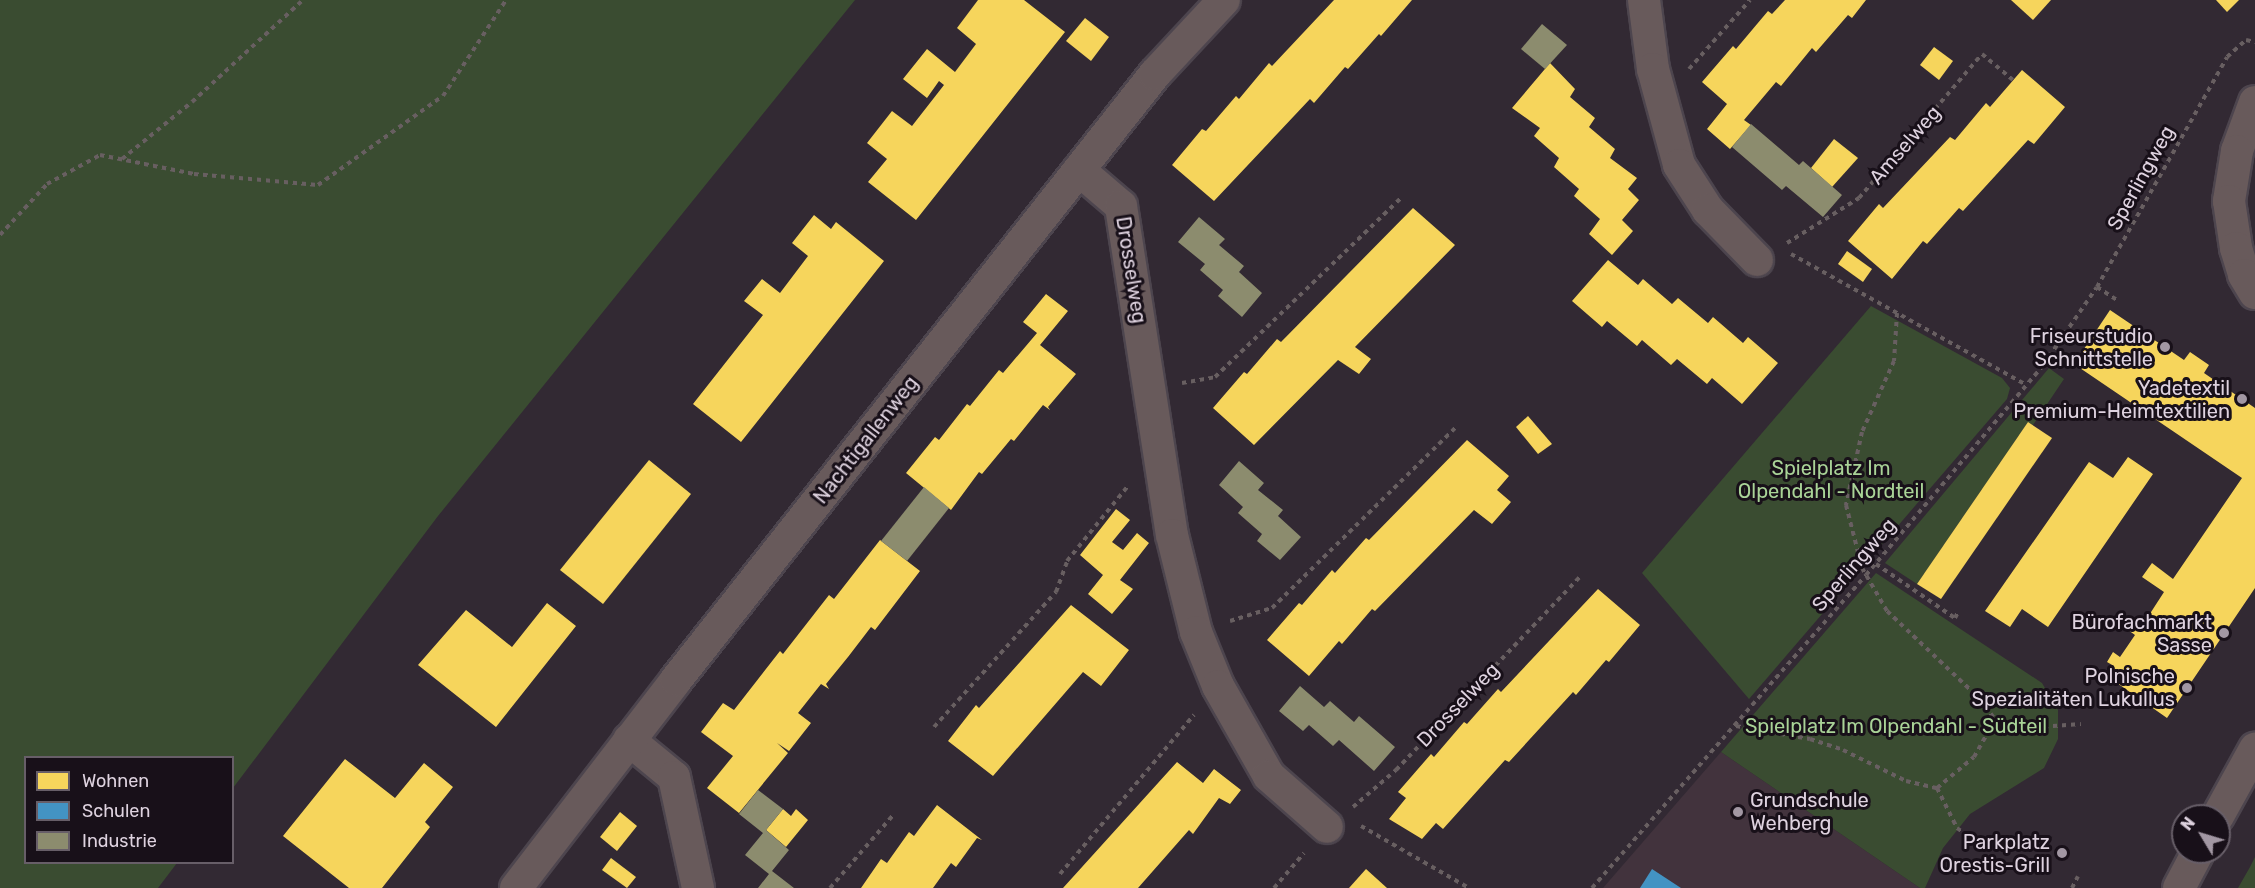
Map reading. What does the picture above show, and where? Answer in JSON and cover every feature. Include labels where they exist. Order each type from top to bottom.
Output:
[{"type":"street","name":"Nachtigallenweg","points":[[516,888],[629,740],[1155,74],[1224,0]]},
{"type":"street","points":[[1644,0],[1661,101],[1679,165],[1708,210],[1757,260]]},
{"type":"street","points":[[2255,102],[2237,151],[2229,201],[2236,248],[2244,275],[2255,293]]},
{"type":"street","name":"Drosselweg","points":[[1079,170],[1121,206],[1157,451],[1172,535],[1196,632],[1218,687],[1269,777],[1327,827]]},
{"type":"street","points":[[629,740],[674,777],[698,888]]},
{"type":"street","points":[[2225,804],[2255,749]]},
{"type":"street","points":[[2179,888],[2192,864]]},
{"type":"path","points":[[122,159],[192,102],[303,0]]},
{"type":"path","points":[[0,235],[47,184],[100,155],[194,174],[318,185],[443,96],[506,0]]},
{"type":"path","points":[[1661,101],[1750,0]]},
{"type":"path","name":"Sperlingweg","points":[[1592,888],[1876,564],[2026,385],[2097,287],[2227,57],[2246,40],[2255,42]]},
{"type":"path","name":"Amselweg","points":[[2013,80],[1982,54],[1859,198],[1783,245],[1793,257],[2026,385]]},
{"type":"path","points":[[1148,390],[1215,377],[1400,199]]},
{"type":"path","points":[[2097,287],[2117,300]]},
{"type":"path","points":[[1897,314],[1894,362],[1862,432],[1846,505],[1855,547],[1866,575],[1887,611],[1980,699],[1995,720],[2026,728],[2081,724]]},
{"type":"path","points":[[1196,632],[1272,608],[1456,427]]},
{"type":"path","points":[[934,727],[1056,592],[1067,561],[1157,451]]},
{"type":"path","points":[[1876,564],[1954,618],[1958,612]]},
{"type":"path","name":"Drosselweg","points":[[1274,888],[1327,827],[1396,770],[1582,575]]},
{"type":"path","points":[[1060,874],[1218,687]]},
{"type":"path","points":[[1937,789],[1974,757],[1995,720]]},
{"type":"path","points":[[1735,726],[1810,739],[1843,750],[1906,781],[1937,789],[1958,828],[1971,838]]},
{"type":"path","points":[[830,888],[894,814]]},
{"type":"path","points":[[1327,827],[1362,826],[1469,888]]},
{"type":"path","points":[[2072,888],[2078,876]]},
{"type":"shaded area","name":"Grundschule Wehberg","points":[[1721,752],[1920,888],[1603,888]]},
{"type":"green space","points":[[0,0],[855,0],[438,516],[234,787],[234,756],[24,756],[24,864],[176,864],[158,888],[0,888]]},
{"type":"green space","name":"Spielplatz Im Olpendahl - Nordteil","points":[[1871,306],[2002,378],[2010,388],[2007,399],[1749,699],[1642,573]]},
{"type":"green space","points":[[2049,368],[2064,379],[2033,425],[2028,422],[1917,584],[1885,563]]},
{"type":"green space","name":"Spielplatz Im Olpendahl - Südteil","points":[[1876,573],[2042,683],[2058,710],[2058,739],[2044,768],[1970,814],[1943,848],[1925,888],[1920,888],[1721,752]]},
{"type":"green space","points":[[2255,857],[2255,888],[2238,888],[2250,867]]},
{"type":"building: Wohnen","points":[[978,0],[1024,0],[1065,32],[916,220],[868,182],[887,159],[867,143],[892,111],[912,126],[944,85],[939,81],[927,98],[903,79],[927,49],[955,72],[976,44],[957,28]]},
{"type":"building: Wohnen","points":[[1334,0],[1412,0],[1348,69],[1345,67],[1314,103],[1310,99],[1214,201],[1172,165],[1202,129],[1206,131],[1236,96],[1239,99],[1269,63],[1272,66]]},
{"type":"building: Wohnen","points":[[1785,0],[1866,0],[1852,18],[1848,15],[1816,52],[1812,48],[1781,86],[1776,82],[1744,120],[1751,125],[1730,149],[1707,129],[1727,104],[1702,82],[1733,46],[1736,49],[1768,11],[1772,14]]},
{"type":"building: Wohnen","points":[[2011,0],[2051,0],[2033,20]]},
{"type":"building: Wohnen","points":[[2216,0],[2239,0],[2227,12]]},
{"type":"building: Wohnen","points":[[1085,18],[1109,37],[1091,61],[1066,41]]},
{"type":"building: Wohnen","points":[[1934,47],[1953,61],[1939,80],[1920,65]]},
{"type":"building: Wohnen","points":[[1550,63],[1575,89],[1570,97],[1595,118],[1589,127],[1615,149],[1610,158],[1637,178],[1628,189],[1639,200],[1622,220],[1633,231],[1612,255],[1589,234],[1600,219],[1574,196],[1579,189],[1554,167],[1559,158],[1534,136],[1540,128],[1512,108]]},
{"type":"building: Wohnen","points":[[2022,70],[2065,107],[2034,144],[2028,140],[1963,211],[1959,208],[1927,244],[1923,241],[1892,279],[1848,241],[1879,204],[1883,208],[1950,137],[1955,140],[1986,103],[1990,107]]},
{"type":"building: Wohnen","points":[[1834,139],[1858,158],[1832,187],[1811,168]]},
{"type":"building: Wohnen","points":[[1413,208],[1455,245],[1355,347],[1371,359],[1359,374],[1338,360],[1254,445],[1213,408],[1244,372],[1247,374],[1277,339],[1281,342]]},
{"type":"building: Wohnen","points":[[814,215],[831,229],[836,222],[884,261],[741,442],[693,404],[763,315],[744,301],[762,279],[780,293],[808,256],[792,243]]},
{"type":"building: Wohnen","points":[[1847,251],[1872,269],[1863,282],[1838,264]]},
{"type":"building: Wohnen","points":[[1608,260],[1638,285],[1643,279],[1672,304],[1678,298],[1708,323],[1713,317],[1743,343],[1748,337],[1778,363],[1742,404],[1712,378],[1707,384],[1677,359],[1671,365],[1642,340],[1637,346],[1607,321],[1602,327],[1572,301]]},
{"type":"building: Wohnen","points":[[1046,294],[1068,311],[1040,345],[1076,374],[1048,407],[1050,410],[1043,405],[1014,441],[1011,439],[982,474],[979,472],[951,510],[906,473],[935,437],[939,440],[967,404],[970,406],[999,370],[1003,373],[1037,333],[1023,322]]},
{"type":"building: Wohnen","points":[[2110,310],[2184,360],[2190,352],[2209,365],[2204,373],[2255,408],[2255,588],[2167,718],[2107,676],[2114,666],[2107,662],[2113,652],[2120,657],[2135,635],[2128,630],[2135,621],[2142,626],[2164,592],[2142,577],[2152,563],[2173,579],[2242,478],[2074,364]]},
{"type":"building: Wohnen","points":[[1528,416],[1552,444],[1538,454],[1516,427]]},
{"type":"building: Wohnen","points":[[2028,422],[2052,438],[1941,599],[1917,584]]},
{"type":"building: Wohnen","points":[[1467,440],[1509,476],[1497,490],[1511,502],[1492,524],[1474,510],[1375,611],[1372,609],[1342,644],[1339,641],[1309,676],[1267,640],[1299,603],[1302,605],[1332,570],[1335,573],[1366,538],[1369,540]]},
{"type":"building: Wohnen","points":[[2128,457],[2153,474],[2048,627],[2022,609],[2010,627],[1985,611],[2089,462],[2113,478]]},
{"type":"building: Wohnen","points":[[649,460],[691,494],[603,604],[560,570]]},
{"type":"building: Wohnen","points":[[1116,509],[1130,520],[1112,542],[1123,550],[1137,533],[1149,543],[1120,580],[1133,589],[1112,614],[1088,594],[1103,575],[1080,555]]},
{"type":"building: Wohnen","points":[[880,540],[920,571],[875,630],[871,627],[826,684],[829,689],[821,684],[798,713],[811,723],[789,751],[777,743],[788,753],[739,813],[707,788],[733,756],[701,732],[723,703],[734,710],[780,651],[783,654],[829,595],[834,599]]},
{"type":"building: Wohnen","points":[[1598,589],[1640,625],[1609,662],[1606,660],[1576,695],[1573,692],[1509,762],[1505,760],[1443,829],[1436,823],[1422,839],[1389,819],[1406,798],[1398,792],[1431,754],[1434,757],[1464,722],[1467,724],[1498,689],[1501,692]]},
{"type":"building: Wohnen","points":[[547,603],[576,626],[496,727],[418,665],[466,610],[512,647]]},
{"type":"building: Wohnen","points":[[1071,605],[1129,650],[1101,686],[1083,672],[993,776],[948,741],[976,705],[979,708]]},
{"type":"building: Wohnen","points":[[345,759],[395,798],[424,763],[453,787],[425,822],[430,827],[382,888],[349,888],[283,836]]},
{"type":"building: Wohnen","points":[[1177,762],[1203,783],[1214,769],[1241,790],[1230,804],[1219,798],[1193,834],[1189,830],[1138,888],[1063,888]]},
{"type":"building: Wohnen","points":[[937,805],[982,840],[977,838],[956,867],[951,863],[933,888],[861,888],[881,859],[887,863],[909,832],[914,836]]},
{"type":"building: Wohnen","points":[[783,809],[791,816],[796,809],[808,820],[786,847],[766,830]]},
{"type":"building: Wohnen","points":[[620,812],[637,826],[617,851],[600,837]]},
{"type":"building: Wohnen","points":[[611,858],[636,877],[627,888],[602,870]]},
{"type":"building: Wohnen","points":[[1366,869],[1387,888],[1349,888]]},
{"type":"building: Schulen","points":[[1652,869],[1681,888],[1640,888]]},
{"type":"building: Industrie","points":[[1542,24],[1567,45],[1545,69],[1521,49]]},
{"type":"building: Industrie","points":[[1751,124],[1799,165],[1803,161],[1842,195],[1823,217],[1786,186],[1782,190],[1732,147]]},
{"type":"building: Industrie","points":[[1199,217],[1225,239],[1219,245],[1244,266],[1239,272],[1262,293],[1242,317],[1218,296],[1223,290],[1200,270],[1205,264],[1178,242]]},
{"type":"building: Industrie","points":[[1239,461],[1264,483],[1258,490],[1283,510],[1278,516],[1301,537],[1280,560],[1257,541],[1262,534],[1238,513],[1243,507],[1219,485]]},
{"type":"building: Industrie","points":[[924,487],[949,508],[907,561],[881,541]]},
{"type":"building: Industrie","points":[[1300,686],[1324,707],[1330,701],[1354,722],[1359,716],[1395,747],[1374,771],[1339,740],[1333,746],[1309,725],[1303,731],[1279,711]]},
{"type":"building: Industrie","points":[[758,790],[783,809],[766,830],[789,850],[772,871],[794,888],[758,888],[769,874],[745,855],[763,833],[739,814]]},
{"type":"place","name":"Friseurstudio Schnittstelle","points":[[2165,347]]},
{"type":"place","name":"Yadetextil Premium-Heimtextilien","points":[[2242,399]]},
{"type":"place","name":"Bürofachmarkt Sasse","points":[[2224,633]]},
{"type":"place","name":"Polnische Spezialitäten Lukullus","points":[[2187,688]]},
{"type":"place","name":"Grundschule Wehberg","points":[[1738,812]]},
{"type":"place","name":"Parkplatz Orestis-Grill","points":[[2062,853]]}]
